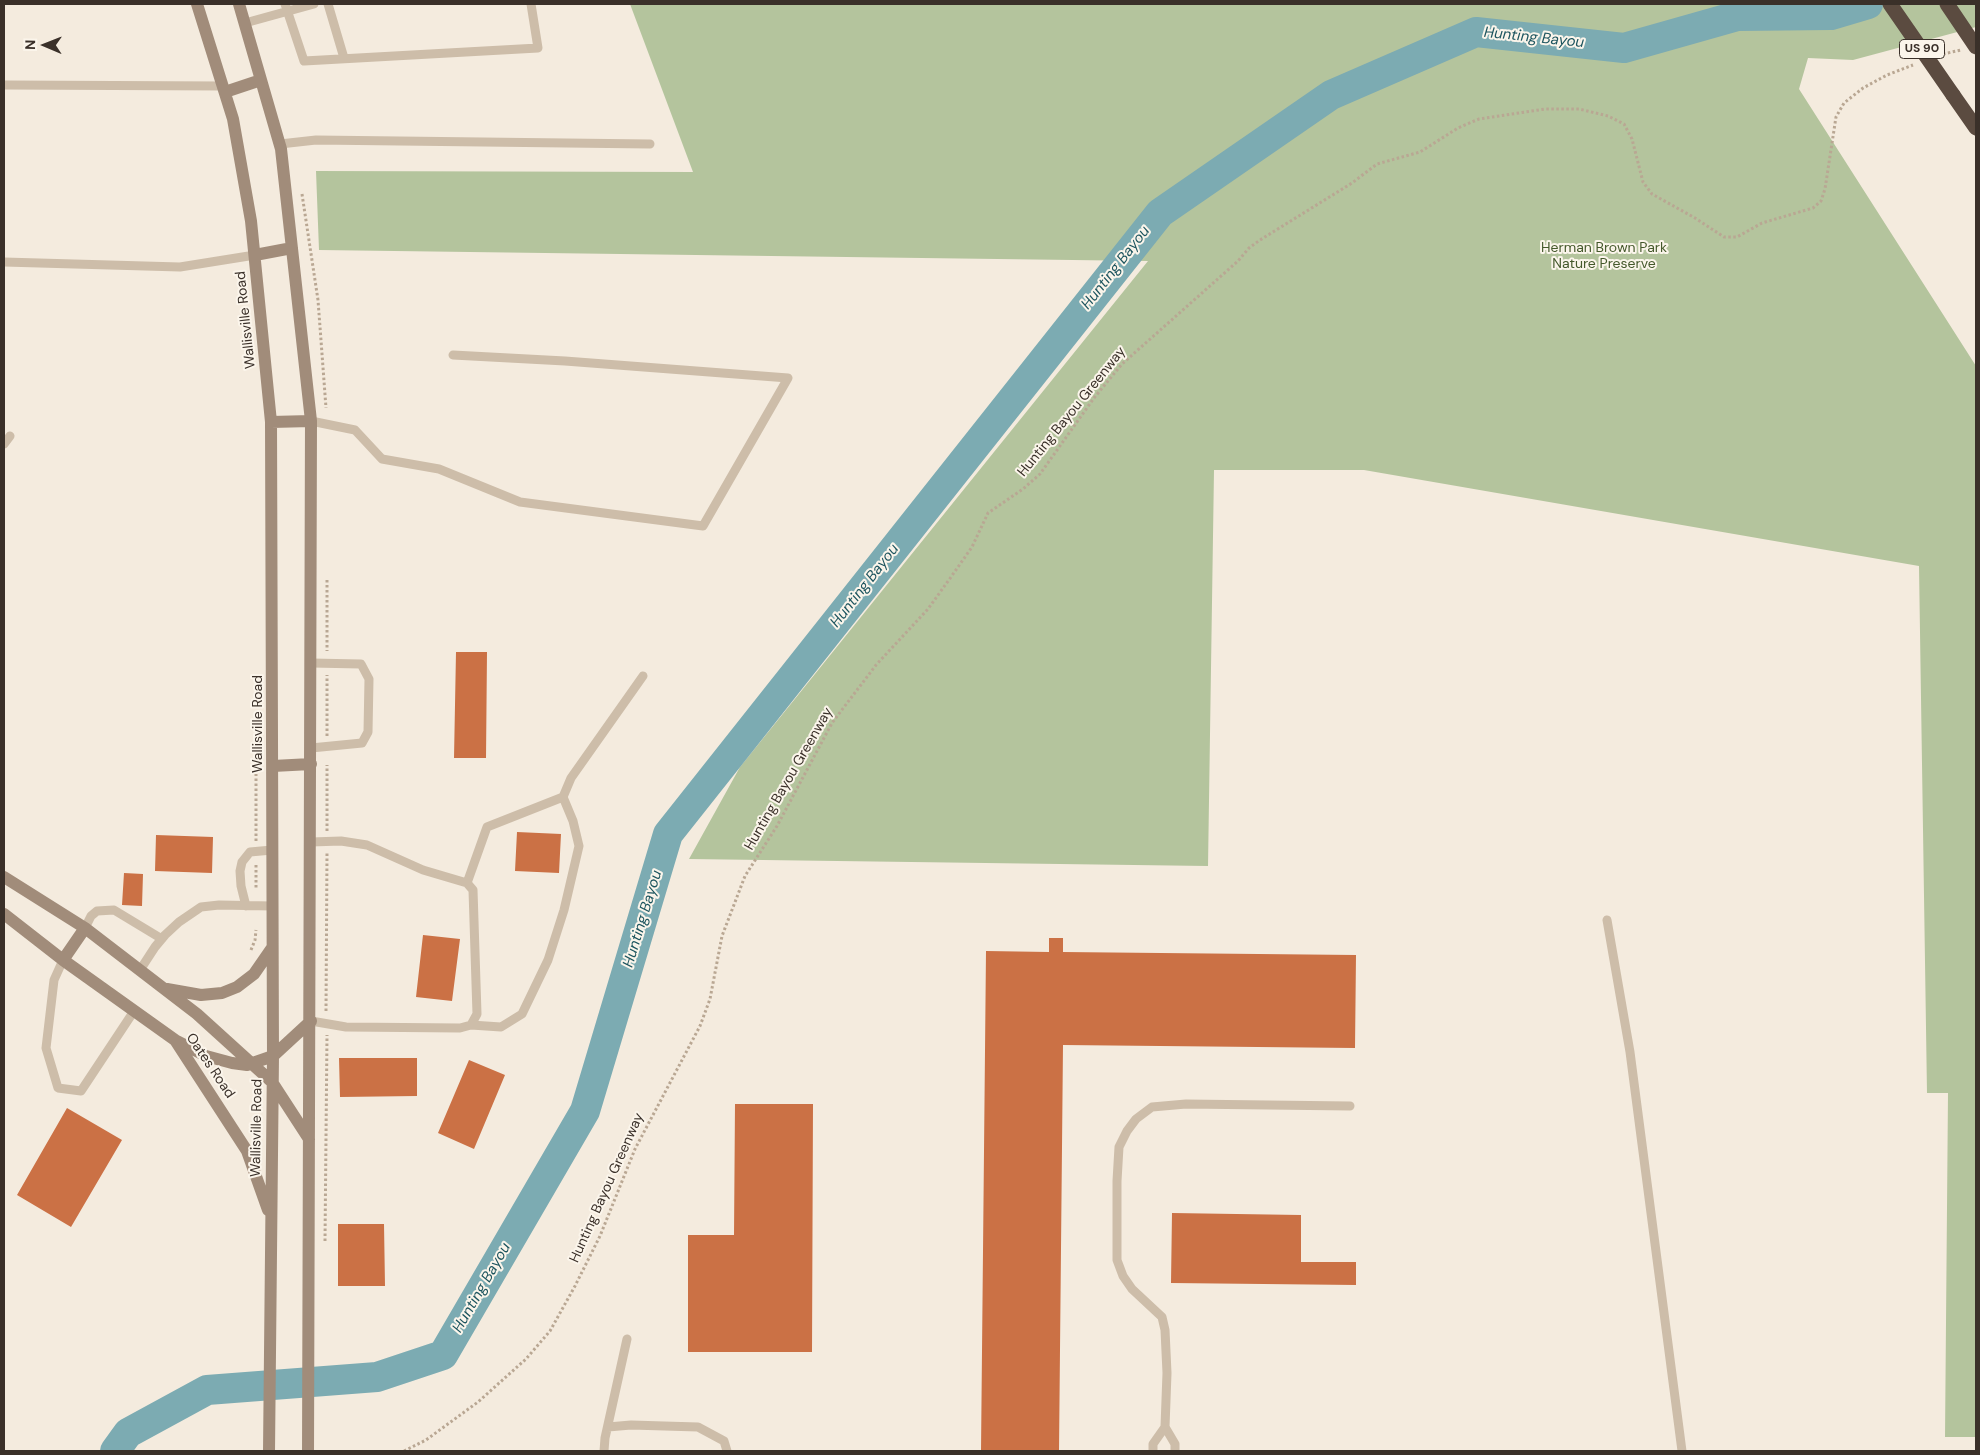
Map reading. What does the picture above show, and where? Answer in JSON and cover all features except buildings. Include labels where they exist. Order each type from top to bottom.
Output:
[{"type":"highway","name":"US 90","points":[[1890,4],[1976,128]]},
{"type":"highway","points":[[1947,4],[1972,48]]},
{"type":"main road","name":"Wallisville Road","points":[[197,4],[233,119],[251,221],[271,422],[273,1056],[269,1447]]},
{"type":"main road","points":[[239,4],[280,144],[312,421],[308,1448]]},
{"type":"main road","points":[[224,89],[261,80]]},
{"type":"main road","points":[[255,255],[292,248]]},
{"type":"main road","points":[[271,422],[312,421]]},
{"type":"main road","points":[[273,766],[311,764]]},
{"type":"main road","name":"Oates Road","points":[[4,876],[85,928],[197,1014],[272,1082],[308,1139]]},
{"type":"main road","name":"Oates Road","points":[[4,914],[63,960],[175,1040],[247,1152],[271,1219]]},
{"type":"main road","points":[[63,960],[85,928]]},
{"type":"main road","points":[[164,988],[201,995],[222,993],[237,987],[254,974],[272,948]]},
{"type":"main road","points":[[175,1040],[206,1056],[232,1063],[252,1064],[273,1056],[310,1021]]},
{"type":"lane","points":[[245,23],[286,7],[314,4]]},
{"type":"lane","points":[[328,4],[344,58]]},
{"type":"lane","points":[[286,7],[304,61],[538,48],[531,4]]},
{"type":"lane","points":[[4,85],[224,89]]},
{"type":"lane","points":[[280,144],[316,140],[650,144]]},
{"type":"lane","points":[[4,262],[180,267],[255,255]]},
{"type":"lane","points":[[312,421],[355,430],[382,459],[439,469],[520,502],[703,526],[788,378],[565,360],[452,355]]},
{"type":"lane","points":[[4,444],[10,436]]},
{"type":"lane","points":[[311,663],[360,664],[369,679],[369,688],[368,732],[362,743],[311,748]]},
{"type":"lane","points":[[310,1021],[346,1028],[460,1028],[471,1024],[501,1026],[522,1014],[548,960],[564,910],[578,846],[573,821],[563,798],[571,778],[643,676]]},
{"type":"lane","points":[[468,883],[488,827],[563,798]]},
{"type":"lane","points":[[311,842],[341,841],[368,845],[423,870],[468,883],[474,890],[477,1014],[471,1024]]},
{"type":"lane","points":[[246,906],[241,886],[240,871],[242,862],[250,852],[272,850]]},
{"type":"lane","points":[[140,970],[162,939],[178,922],[201,907],[219,905],[272,906]]},
{"type":"lane","points":[[85,928],[91,916],[98,911],[114,910],[162,939]]},
{"type":"lane","points":[[1607,920],[1630,1052],[1682,1451]]},
{"type":"lane","points":[[63,960],[54,980],[46,1048],[58,1088],[81,1091],[134,1011]]},
{"type":"lane","points":[[1175,1451],[1175,1444],[1165,1427],[1167,1373],[1165,1330],[1162,1317],[1132,1289],[1122,1276],[1117,1260],[1119,1147],[1127,1131],[1136,1119],[1152,1107],[1186,1104],[1350,1106]]},
{"type":"lane","points":[[604,1451],[627,1339]]},
{"type":"lane","points":[[608,1427],[698,1427],[724,1441],[727,1451]]},
{"type":"lane","points":[[1153,1451],[1153,1444],[1165,1427]]},
{"type":"path","points":[[1940,55],[1972,48]]},
{"type":"path","name":"Hunting Bayou Greenway","points":[[404,1451],[426,1440],[478,1402],[526,1359],[550,1331],[600,1236],[635,1149],[700,1026],[710,999],[722,936],[745,876],[777,826],[832,723],[876,665],[928,609],[972,547],[988,513],[1023,489],[1040,474],[1094,398],[1122,364],[1260,240],[1352,183],[1377,164],[1420,152],[1445,136],[1479,119],[1545,109],[1579,108],[1608,116],[1624,124],[1632,139],[1644,182],[1652,194],[1695,218],[1724,238],[1737,237],[1762,224],[1813,208],[1822,201],[1836,117],[1844,103],[1887,75],[1918,64]]},
{"type":"green space","name":"Herman Brown Park Nature Preserve","points":[[630,4],[1976,4],[1976,27],[1853,60],[1808,58],[1799,89],[1976,366],[1976,1437],[1945,1437],[1948,1093],[1927,1093],[1919,566],[1364,470],[1214,470],[1208,866],[689,859],[740,767],[1148,261],[319,250],[316,171],[693,172]]},
{"type":"waterway","name":"Hunting Bayou","points":[[115,1451],[128,1433],[207,1390],[377,1377],[443,1355],[585,1111],[668,834],[1160,213],[1331,95],[1476,32],[1624,48],[1737,16],[1831,15],[1868,4]]}]
